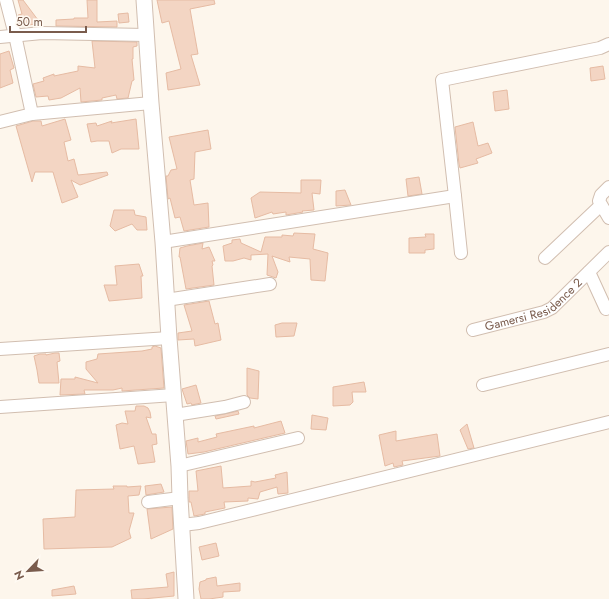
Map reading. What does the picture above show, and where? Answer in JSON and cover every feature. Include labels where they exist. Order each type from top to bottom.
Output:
[{"type":"street","points":[[6,0],[32,114]]},
{"type":"street","points":[[144,0],[176,415],[186,599]]},
{"type":"street","points":[[0,36],[42,33],[146,35]]},
{"type":"street","points":[[461,253],[442,80],[600,48],[609,44]]},
{"type":"street","points":[[0,122],[32,114],[151,103]]},
{"type":"street","points":[[609,187],[601,195],[599,201],[609,218]]},
{"type":"street","points":[[163,242],[455,196]]},
{"type":"street","points":[[545,258],[600,205]]},
{"type":"street","name":"Gamersi Residence 2","points":[[473,330],[544,312],[552,308],[609,252]]},
{"type":"street","name":"Gamersi Residence 2","points":[[589,272],[606,309]]},
{"type":"street","points":[[166,300],[270,284]]},
{"type":"street","points":[[0,349],[169,338]]},
{"type":"street","points":[[483,385],[609,354]]},
{"type":"street","points":[[0,407],[174,395]]},
{"type":"street","points":[[176,415],[225,407],[244,402]]},
{"type":"street","points":[[182,525],[199,523],[609,422]]},
{"type":"street","points":[[179,466],[298,438]]},
{"type":"street","points":[[148,502],[180,498]]},
{"type":"building","points":[[18,0],[23,0],[38,20],[36,24],[20,26],[18,15],[22,14]]},
{"type":"building","points":[[87,0],[97,0],[97,22],[117,21],[117,27],[56,26],[56,20],[88,18]]},
{"type":"building","points":[[157,0],[214,0],[215,4],[190,9],[198,54],[191,55],[200,85],[168,90],[166,73],[181,69],[169,21],[162,23]]},
{"type":"building","points":[[128,13],[129,22],[119,23],[118,14]]},
{"type":"building","points":[[92,41],[137,42],[137,46],[133,47],[132,59],[134,80],[132,81],[128,98],[117,99],[116,95],[102,98],[102,100],[81,102],[80,88],[61,98],[49,100],[48,96],[36,97],[33,84],[44,81],[43,78],[54,74],[54,76],[78,71],[78,66],[95,68]]},
{"type":"building","points":[[9,51],[14,68],[10,70],[13,83],[0,88],[0,54]]},
{"type":"building","points":[[603,66],[605,79],[591,81],[590,68]]},
{"type":"building","points":[[507,90],[509,109],[495,111],[493,92]]},
{"type":"building","points":[[65,119],[71,140],[64,142],[68,161],[74,159],[78,175],[107,172],[108,175],[80,185],[71,180],[78,197],[62,203],[53,172],[35,172],[32,182],[16,126],[33,121],[41,121],[42,126]]},
{"type":"building","points":[[136,119],[139,149],[121,149],[112,153],[109,141],[91,142],[87,124],[96,123],[97,126],[112,121],[111,123]]},
{"type":"building","points":[[473,122],[478,146],[488,143],[492,153],[476,159],[478,163],[460,168],[455,127]]},
{"type":"building","points":[[208,130],[211,149],[195,152],[194,179],[190,180],[194,205],[208,203],[209,227],[184,231],[180,217],[175,218],[170,198],[168,199],[166,176],[168,176],[171,170],[177,169],[169,137]]},
{"type":"building","points":[[419,177],[422,194],[408,196],[406,179]]},
{"type":"building","points":[[301,180],[321,180],[320,194],[312,193],[314,210],[286,215],[286,212],[273,214],[272,212],[255,218],[251,198],[260,192],[301,193]]},
{"type":"building","points":[[345,190],[351,205],[336,206],[336,191]]},
{"type":"building","points":[[114,210],[134,210],[135,215],[146,217],[147,230],[137,230],[132,224],[115,231],[110,226]]},
{"type":"building","points":[[294,233],[315,234],[313,249],[328,253],[325,281],[311,280],[310,259],[289,257],[290,262],[272,256],[278,272],[276,278],[267,275],[268,254],[251,255],[251,260],[244,258],[233,261],[225,261],[223,246],[232,243],[232,240],[240,239],[241,243],[261,252],[265,237],[282,237],[282,235],[293,236]]},
{"type":"building","points":[[425,234],[434,234],[434,249],[425,250],[425,253],[409,253],[409,238],[426,237]]},
{"type":"building","points":[[203,243],[202,249],[209,247],[215,261],[212,261],[214,285],[186,289],[179,257],[180,248]]},
{"type":"building","points":[[139,264],[143,276],[141,276],[142,298],[109,301],[104,285],[117,285],[115,266]]},
{"type":"building","points":[[209,301],[215,324],[218,323],[221,340],[195,346],[194,339],[178,340],[178,333],[192,331],[184,305]]},
{"type":"building","points":[[282,323],[297,323],[294,336],[276,337],[275,325]]},
{"type":"building","points":[[155,346],[161,348],[164,388],[122,391],[122,388],[113,390],[84,390],[85,394],[60,395],[61,379],[75,379],[75,377],[98,383],[86,369],[86,362],[97,359],[98,354],[142,351],[152,349],[152,347]]},
{"type":"building","points":[[59,353],[60,361],[57,362],[59,383],[39,383],[34,356]]},
{"type":"building","points":[[247,368],[259,371],[258,399],[250,398],[247,395]]},
{"type":"building","points":[[364,382],[366,392],[352,392],[353,402],[350,405],[333,406],[333,387]]},
{"type":"building","points":[[196,385],[201,403],[192,405],[191,403],[187,404],[182,389]]},
{"type":"building","points":[[136,406],[144,406],[148,408],[150,412],[151,418],[146,417],[152,434],[156,434],[157,444],[152,445],[155,462],[138,464],[134,446],[120,449],[116,425],[122,423],[128,424],[125,411],[135,411]]},
{"type":"building","points":[[238,411],[239,414],[216,419],[215,416]]},
{"type":"building","points":[[312,415],[328,418],[326,430],[311,429]]},
{"type":"building","points":[[281,421],[285,433],[204,452],[188,454],[186,441],[198,438],[198,442],[217,437],[216,434],[254,426],[254,428]]},
{"type":"building","points":[[467,424],[474,448],[468,449],[460,430]]},
{"type":"building","points":[[396,431],[396,441],[437,434],[440,456],[402,461],[403,465],[394,467],[393,463],[385,466],[379,435]]},
{"type":"building","points":[[221,466],[223,488],[251,486],[251,481],[255,482],[276,478],[275,475],[287,472],[288,493],[278,494],[277,487],[260,492],[258,499],[248,498],[248,501],[224,502],[225,508],[194,516],[191,502],[189,502],[189,491],[198,491],[196,471]]},
{"type":"building","points":[[161,484],[164,492],[146,495],[145,486]]},
{"type":"building","points":[[113,486],[141,486],[139,495],[128,496],[129,513],[134,513],[129,531],[131,538],[112,547],[44,549],[43,519],[75,517],[76,490],[114,489]]},
{"type":"building","points":[[172,507],[173,529],[151,539],[147,509]]},
{"type":"building","points":[[216,543],[219,556],[202,560],[199,547]]},
{"type":"building","points":[[174,572],[174,596],[132,599],[131,590],[168,587],[166,574]]},
{"type":"building","points":[[216,577],[217,586],[240,583],[240,591],[223,592],[223,597],[201,599],[199,589],[200,582]]},
{"type":"building","points":[[74,586],[76,594],[52,596],[52,590]]}]
